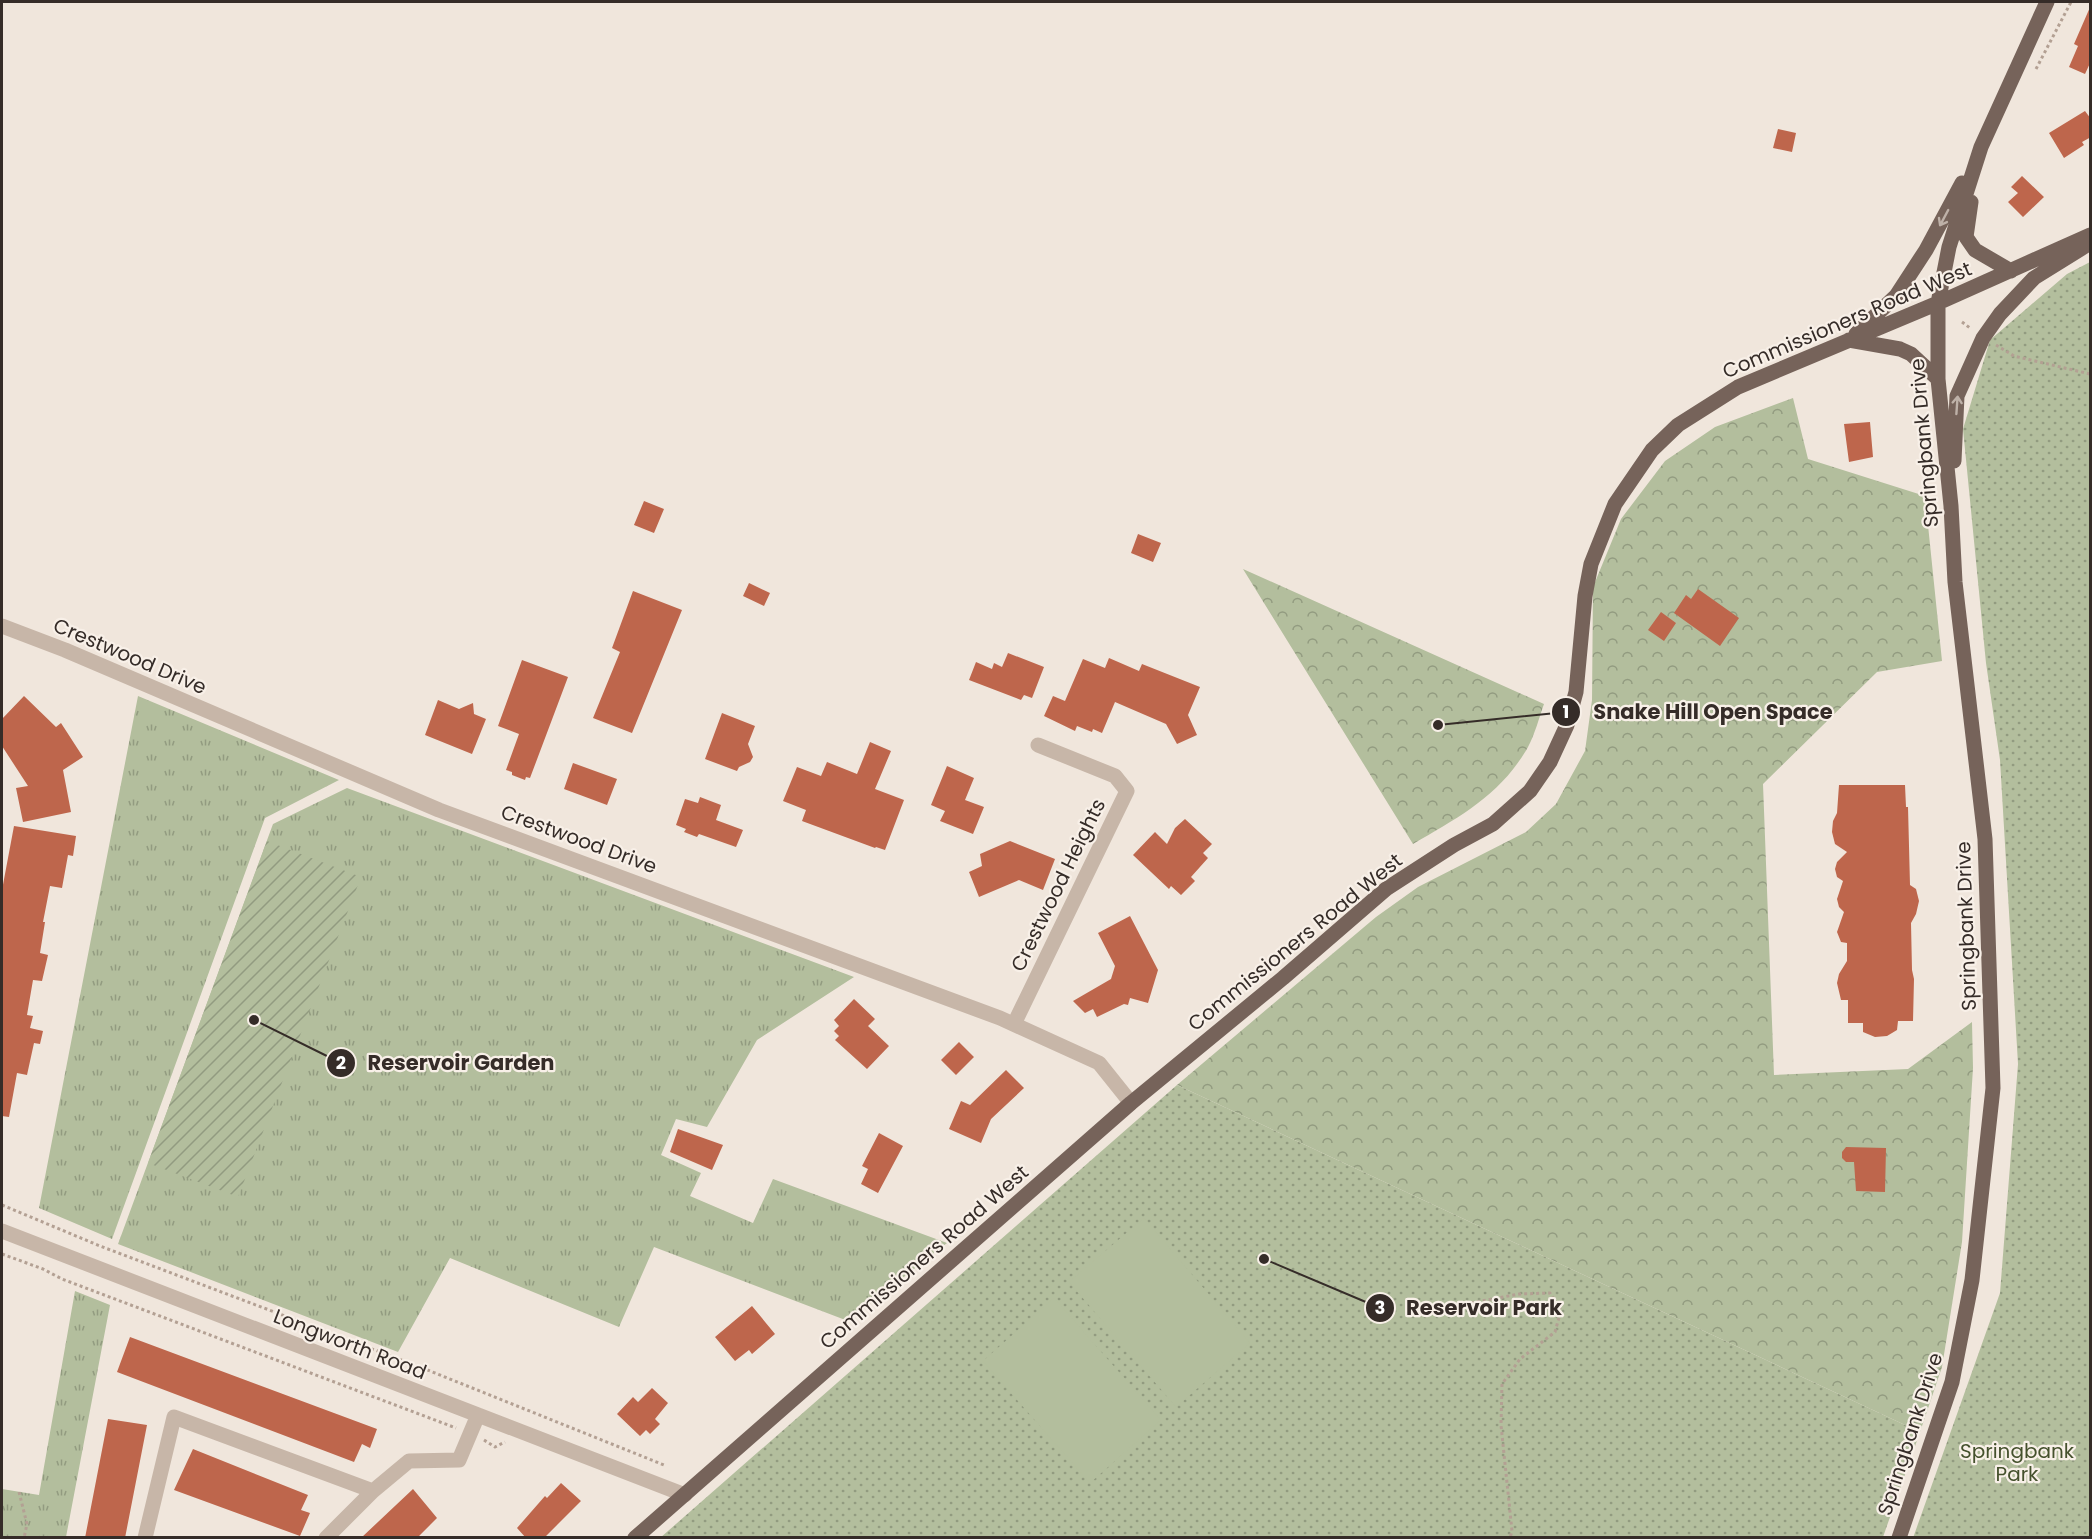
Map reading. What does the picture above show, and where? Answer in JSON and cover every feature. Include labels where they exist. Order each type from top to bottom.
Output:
[{"type":"main road","points":[[1849,340],[1896,296],[1926,250],[1981,147],[2047,2]]},
{"type":"main road","points":[[1981,147],[1966,237],[1975,250],[2011,271]]},
{"type":"main road","name":"Springbank Drive","points":[[1899,1538],[1952,1382],[1972,1280],[1993,1088],[1985,839],[1955,582],[1951,506],[1938,379],[1938,303],[1949,247],[1981,147]]},
{"type":"main road","name":"Commissioners Road West","points":[[635,1538],[1131,1103],[1283,978],[1386,889],[1454,845],[1493,824],[1530,791],[1550,762],[1567,725],[1576,692],[1591,564],[1615,504],[1652,450],[1678,425],[1738,387],[1938,303],[2091,234]]},
{"type":"main road","points":[[1951,506],[1957,396],[1983,338],[2000,314],[2034,278],[2091,243]]},
{"type":"main road","points":[[1849,340],[1900,349],[1911,354],[1938,379]]},
{"type":"street","name":"Crestwood Drive","points":[[2,626],[65,650],[439,810],[1014,1024],[1099,1064],[1131,1103]]},
{"type":"street","name":"Crestwood Heights","points":[[1014,1024],[1126,791],[1115,776],[1038,745]]},
{"type":"street","name":"Longworth Road","points":[[2,1231],[685,1495]]},
{"type":"street","points":[[326,1538],[373,1491],[409,1461],[459,1460],[478,1415]]},
{"type":"street","points":[[146,1538],[174,1417],[373,1491]]},
{"type":"path","points":[[2031,78],[2071,2]]},
{"type":"path","points":[[1962,322],[1983,338],[2014,356],[2091,374]]},
{"type":"path","points":[[2,1205],[100,1246],[425,1369],[663,1465]]},
{"type":"path","points":[[2,1254],[470,1434],[495,1446],[509,1440]]},
{"type":"path","points":[[1412,1314],[1519,1294],[1550,1293],[1561,1310],[1555,1332],[1520,1359],[1502,1384],[1501,1425],[1512,1531],[1510,1538]]},
{"type":"path","points":[[19,1492],[27,1524],[24,1538]]},
{"type":"green space","name":"Springbank Park","points":[[2090,262],[2090,1537],[1913,1538],[2000,1293],[2018,1064],[2000,760],[1986,663],[1963,429],[1990,340],[2067,274]]},
{"type":"green space","points":[[1793,398],[1808,459],[1925,496],[1942,661],[1877,672],[1763,784],[1774,1075],[1908,1069],[1972,1022],[1973,1068],[1962,1242],[1942,1367],[1920,1432],[1177,1085],[1376,917],[1418,887],[1526,832],[1556,804],[1585,751],[1592,700],[1593,587],[1621,519],[1665,461],[1715,427]]},
{"type":"green space","points":[[1243,569],[1544,704],[1528,747],[1517,764],[1505,779],[1477,804],[1413,844]]},
{"type":"green space","points":[[138,696],[339,780],[265,818],[112,1239],[39,1208]]},
{"type":"green space","points":[[347,788],[854,977],[757,1040],[707,1127],[676,1119],[661,1155],[701,1173],[690,1196],[753,1223],[773,1179],[947,1243],[848,1321],[654,1247],[619,1327],[450,1258],[398,1352],[118,1244],[273,824]]},
{"type":"green space","points":[[267,841],[361,877],[238,1197],[148,1163]]},
{"type":"green space","points":[[1177,1085],[1920,1432],[1883,1537],[660,1538]]},
{"type":"green space","points":[[1144,1218],[1250,1343],[1176,1407],[1069,1282]]},
{"type":"green space","points":[[75,1291],[110,1305],[66,1537],[2,1537],[2,1489],[39,1495]]},
{"type":"green space","points":[[1054,1298],[1161,1420],[1090,1483],[983,1361]]},
{"type":"building","points":[[2091,5],[2091,61],[2085,74],[2069,67],[2078,46],[2074,44]]},
{"type":"building","points":[[2085,111],[2091,119],[2091,137],[2082,142],[2084,145],[2064,158],[2049,133]]},
{"type":"building","points":[[1778,129],[1796,133],[1792,152],[1773,148]]},
{"type":"building","points":[[2022,176],[2044,197],[2023,217],[2008,202],[2018,193],[2011,187]]},
{"type":"building","points":[[1870,422],[1873,457],[1849,462],[1844,424]]},
{"type":"building","points":[[644,501],[664,509],[654,533],[634,525]]},
{"type":"building","points":[[1138,534],[1161,543],[1153,562],[1131,553]]},
{"type":"building","points":[[749,583],[770,593],[764,606],[743,596]]},
{"type":"building","points":[[1698,589],[1739,618],[1720,646],[1674,613],[1686,595],[1691,599]]},
{"type":"building","points":[[633,591],[682,610],[632,733],[593,718],[620,652],[612,648]]},
{"type":"building","points":[[1661,612],[1676,623],[1664,641],[1648,630]]},
{"type":"building","points":[[1008,653],[1044,667],[1032,698],[1024,695],[1021,700],[969,680],[976,662],[992,669],[994,663],[1002,667]]},
{"type":"building","points":[[1109,658],[1139,671],[1142,664],[1200,687],[1188,715],[1197,735],[1177,744],[1166,724],[1115,702],[1102,733],[1077,726],[1075,731],[1044,716],[1053,696],[1065,701],[1083,659],[1105,668]]},
{"type":"building","points":[[522,660],[568,677],[530,778],[526,777],[525,780],[506,770],[519,734],[498,726]]},
{"type":"building","points":[[24,696],[56,727],[61,723],[83,757],[63,770],[71,812],[23,822],[16,788],[28,786],[2,746],[2,719]]},
{"type":"building","points":[[438,700],[459,709],[473,703],[474,714],[486,719],[472,754],[425,735]]},
{"type":"building","points":[[722,713],[755,726],[748,744],[753,757],[737,771],[705,759]]},
{"type":"building","points":[[870,742],[891,751],[875,789],[904,800],[885,850],[802,821],[806,810],[783,801],[797,767],[821,776],[827,762],[857,774]]},
{"type":"building","points":[[573,763],[617,779],[607,805],[564,789]]},
{"type":"building","points":[[947,766],[974,778],[965,800],[984,807],[973,834],[940,821],[945,811],[931,805]]},
{"type":"building","points":[[1839,785],[1905,785],[1906,807],[1908,807],[1910,885],[1916,889],[1919,901],[1911,923],[1914,979],[1913,1021],[1898,1021],[1897,1030],[1887,1036],[1875,1037],[1863,1032],[1863,1023],[1848,1023],[1848,1000],[1841,1000],[1837,983],[1839,974],[1847,961],[1847,943],[1841,942],[1837,932],[1844,912],[1839,907],[1837,899],[1843,881],[1837,877],[1835,869],[1837,862],[1847,852],[1835,844],[1832,832],[1833,821],[1837,813]]},
{"type":"building","points":[[700,797],[721,805],[716,820],[743,830],[736,847],[699,834],[697,837],[684,832],[686,829],[676,825],[685,799],[698,803]]},
{"type":"building","points":[[1185,819],[1212,844],[1203,853],[1208,858],[1191,877],[1195,881],[1181,895],[1171,886],[1169,889],[1133,855],[1155,832],[1167,844],[1175,828]]},
{"type":"building","points":[[14,826],[76,836],[73,856],[68,855],[62,888],[50,886],[40,953],[48,955],[42,981],[33,980],[27,1015],[33,1016],[30,1028],[43,1031],[40,1044],[34,1043],[27,1075],[17,1073],[9,1117],[2,1116],[2,890]]},
{"type":"building","points":[[1010,841],[1055,859],[1043,890],[1019,880],[979,897],[969,872],[982,866],[980,854]]},
{"type":"building","points":[[1130,916],[1158,970],[1148,1003],[1130,998],[1128,1005],[1124,1004],[1097,1017],[1093,1009],[1085,1013],[1073,1001],[1111,979],[1115,966],[1098,933]]},
{"type":"building","points":[[854,999],[875,1019],[868,1026],[889,1046],[867,1069],[835,1040],[839,1036],[834,1031],[839,1026],[834,1020]]},
{"type":"building","points":[[959,1042],[974,1057],[956,1075],[941,1060]]},
{"type":"building","points":[[1006,1070],[1024,1088],[991,1119],[981,1143],[949,1129],[961,1101],[970,1105]]},
{"type":"building","points":[[678,1129],[723,1145],[712,1170],[670,1152]]},
{"type":"building","points":[[879,1133],[903,1146],[878,1193],[861,1184],[868,1169],[862,1166]]},
{"type":"building","points":[[1846,1147],[1886,1148],[1885,1192],[1856,1191],[1854,1162],[1846,1162],[1842,1158],[1842,1152]]},
{"type":"building","points":[[752,1306],[775,1334],[752,1354],[749,1350],[735,1361],[715,1337]]},
{"type":"building","points":[[130,1337],[377,1429],[370,1448],[362,1444],[354,1462],[117,1372]]},
{"type":"building","points":[[652,1388],[668,1403],[655,1419],[660,1424],[650,1434],[646,1430],[640,1436],[617,1414],[633,1397],[638,1402]]},
{"type":"building","points":[[108,1419],[147,1425],[125,1538],[85,1538]]},
{"type":"building","points":[[193,1449],[308,1495],[301,1510],[310,1513],[300,1536],[174,1490]]},
{"type":"building","points":[[561,1483],[581,1501],[544,1538],[526,1538],[517,1528],[545,1496],[547,1498]]},
{"type":"building","points":[[413,1489],[437,1518],[417,1538],[361,1538]]},
{"type":"place","name":"Snake Hill Open Space","points":[[1438,725]]},
{"type":"place","name":"Reservoir Garden","points":[[254,1020]]},
{"type":"place","name":"Reservoir Park","points":[[1264,1259]]}]
